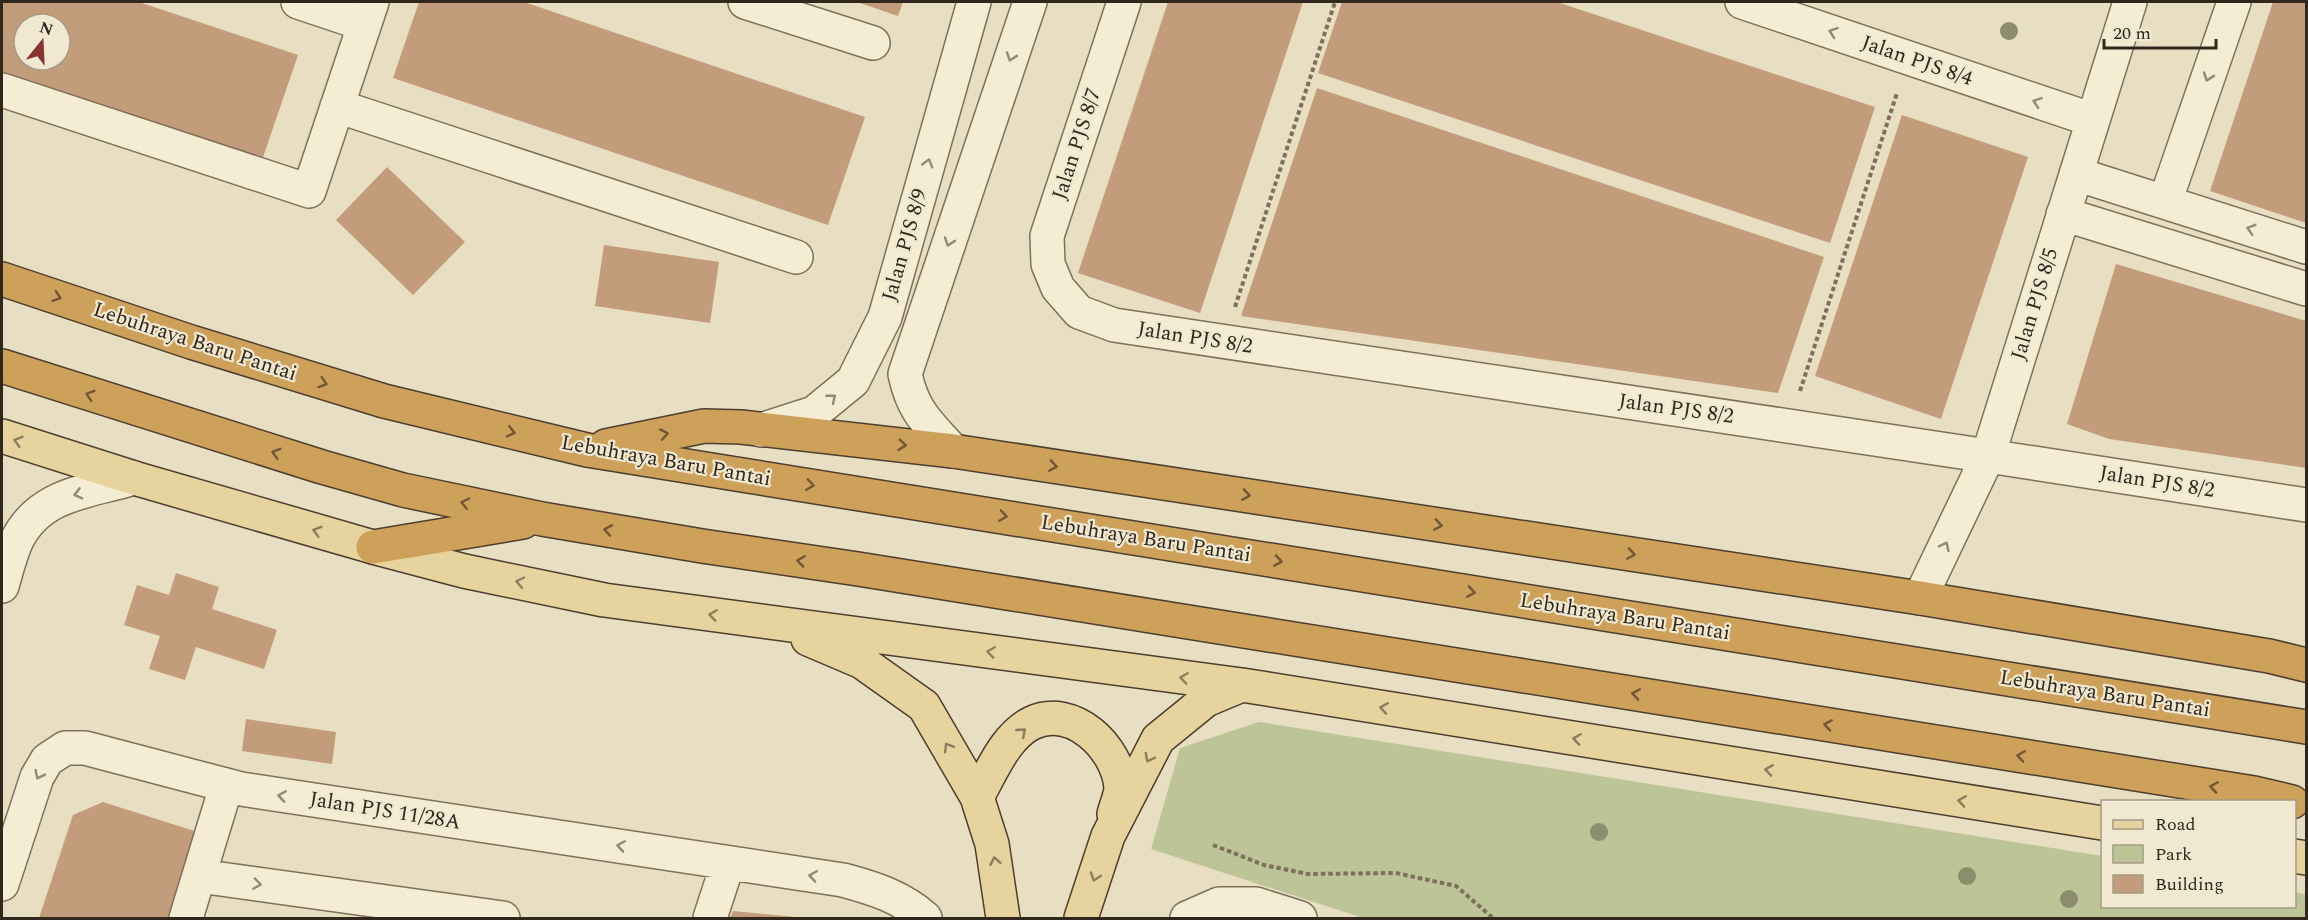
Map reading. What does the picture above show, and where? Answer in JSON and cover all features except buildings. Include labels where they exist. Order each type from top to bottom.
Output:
[{"type":"highway","name":"Lebuhraya Baru Pantai","points":[[2,279],[191,342],[384,401],[586,450],[2307,727]]},
{"type":"highway","points":[[2,366],[289,457],[403,490],[542,519],[2254,793],[2284,800]]},
{"type":"highway","points":[[586,450],[704,426],[953,451],[1920,598],[2269,656],[2307,665]]},
{"type":"highway","points":[[373,547],[542,519]]},
{"type":"main road","points":[[2,436],[134,478],[373,547],[464,571],[604,600],[1242,685],[2101,823]]},
{"type":"main road","points":[[771,623],[862,662],[924,706],[977,797],[992,844],[1003,918]]},
{"type":"main road","points":[[1108,836],[1158,739],[1206,700],[1242,685]]},
{"type":"main road","points":[[977,797],[1002,753],[1019,733],[1033,723],[1058,718],[1077,724],[1101,741],[1113,759],[1121,788],[1081,918]]},
{"type":"street","points":[[2,90],[309,191],[368,13],[298,2]]},
{"type":"street","points":[[745,2],[873,44]]},
{"type":"street","name":"Jalan PJS 8/9","points":[[761,430],[814,413],[853,381],[868,354],[885,317],[974,2]]},
{"type":"street","name":"Jalan PJS 8/9","points":[[953,451],[921,416],[910,396],[906,374],[1030,2]]},
{"type":"street","name":"Jalan PJS 8/7","points":[[1058,288],[1048,264],[1047,236],[1124,2]]},
{"type":"street","name":"Jalan PJS 8/4","points":[[1742,2],[2093,120]]},
{"type":"street","name":"Jalan PJS 8/5","points":[[1920,598],[1988,456],[2130,2]]},
{"type":"street","points":[[2165,202],[2234,2]]},
{"type":"street","points":[[337,106],[796,258]]},
{"type":"street","points":[[2076,174],[2307,247]]},
{"type":"street","points":[[2063,214],[2307,289]]},
{"type":"street","name":"Jalan PJS 8/2","points":[[1058,288],[1079,312],[1114,326],[2307,505]]},
{"type":"street","points":[[2,586],[15,543],[26,524],[40,509],[68,496],[134,478]]},
{"type":"street","name":"Jalan PJS 11/28A","points":[[2,884],[37,777],[47,760],[65,748],[85,748],[226,787],[861,885],[879,890],[914,908],[925,918]]},
{"type":"street","points":[[186,918],[226,787]]},
{"type":"street","points":[[710,918],[728,863]]},
{"type":"street","points":[[199,876],[504,918]]},
{"type":"street","points":[[861,885],[880,905],[886,918]]},
{"type":"street","points":[[1187,918],[1219,904],[1256,904],[1300,918]]},
{"type":"path","points":[[1224,342],[1335,2]]},
{"type":"path","points":[[1788,426],[1908,58]]},
{"type":"path","points":[[1213,845],[1264,865],[1308,874],[1396,873],[1456,886],[1493,918]]},
{"type":"green space","points":[[1259,722],[2101,856],[2101,908],[2296,908],[2296,892],[2306,895],[2306,918],[1363,918],[1151,849],[1180,748]]}]
